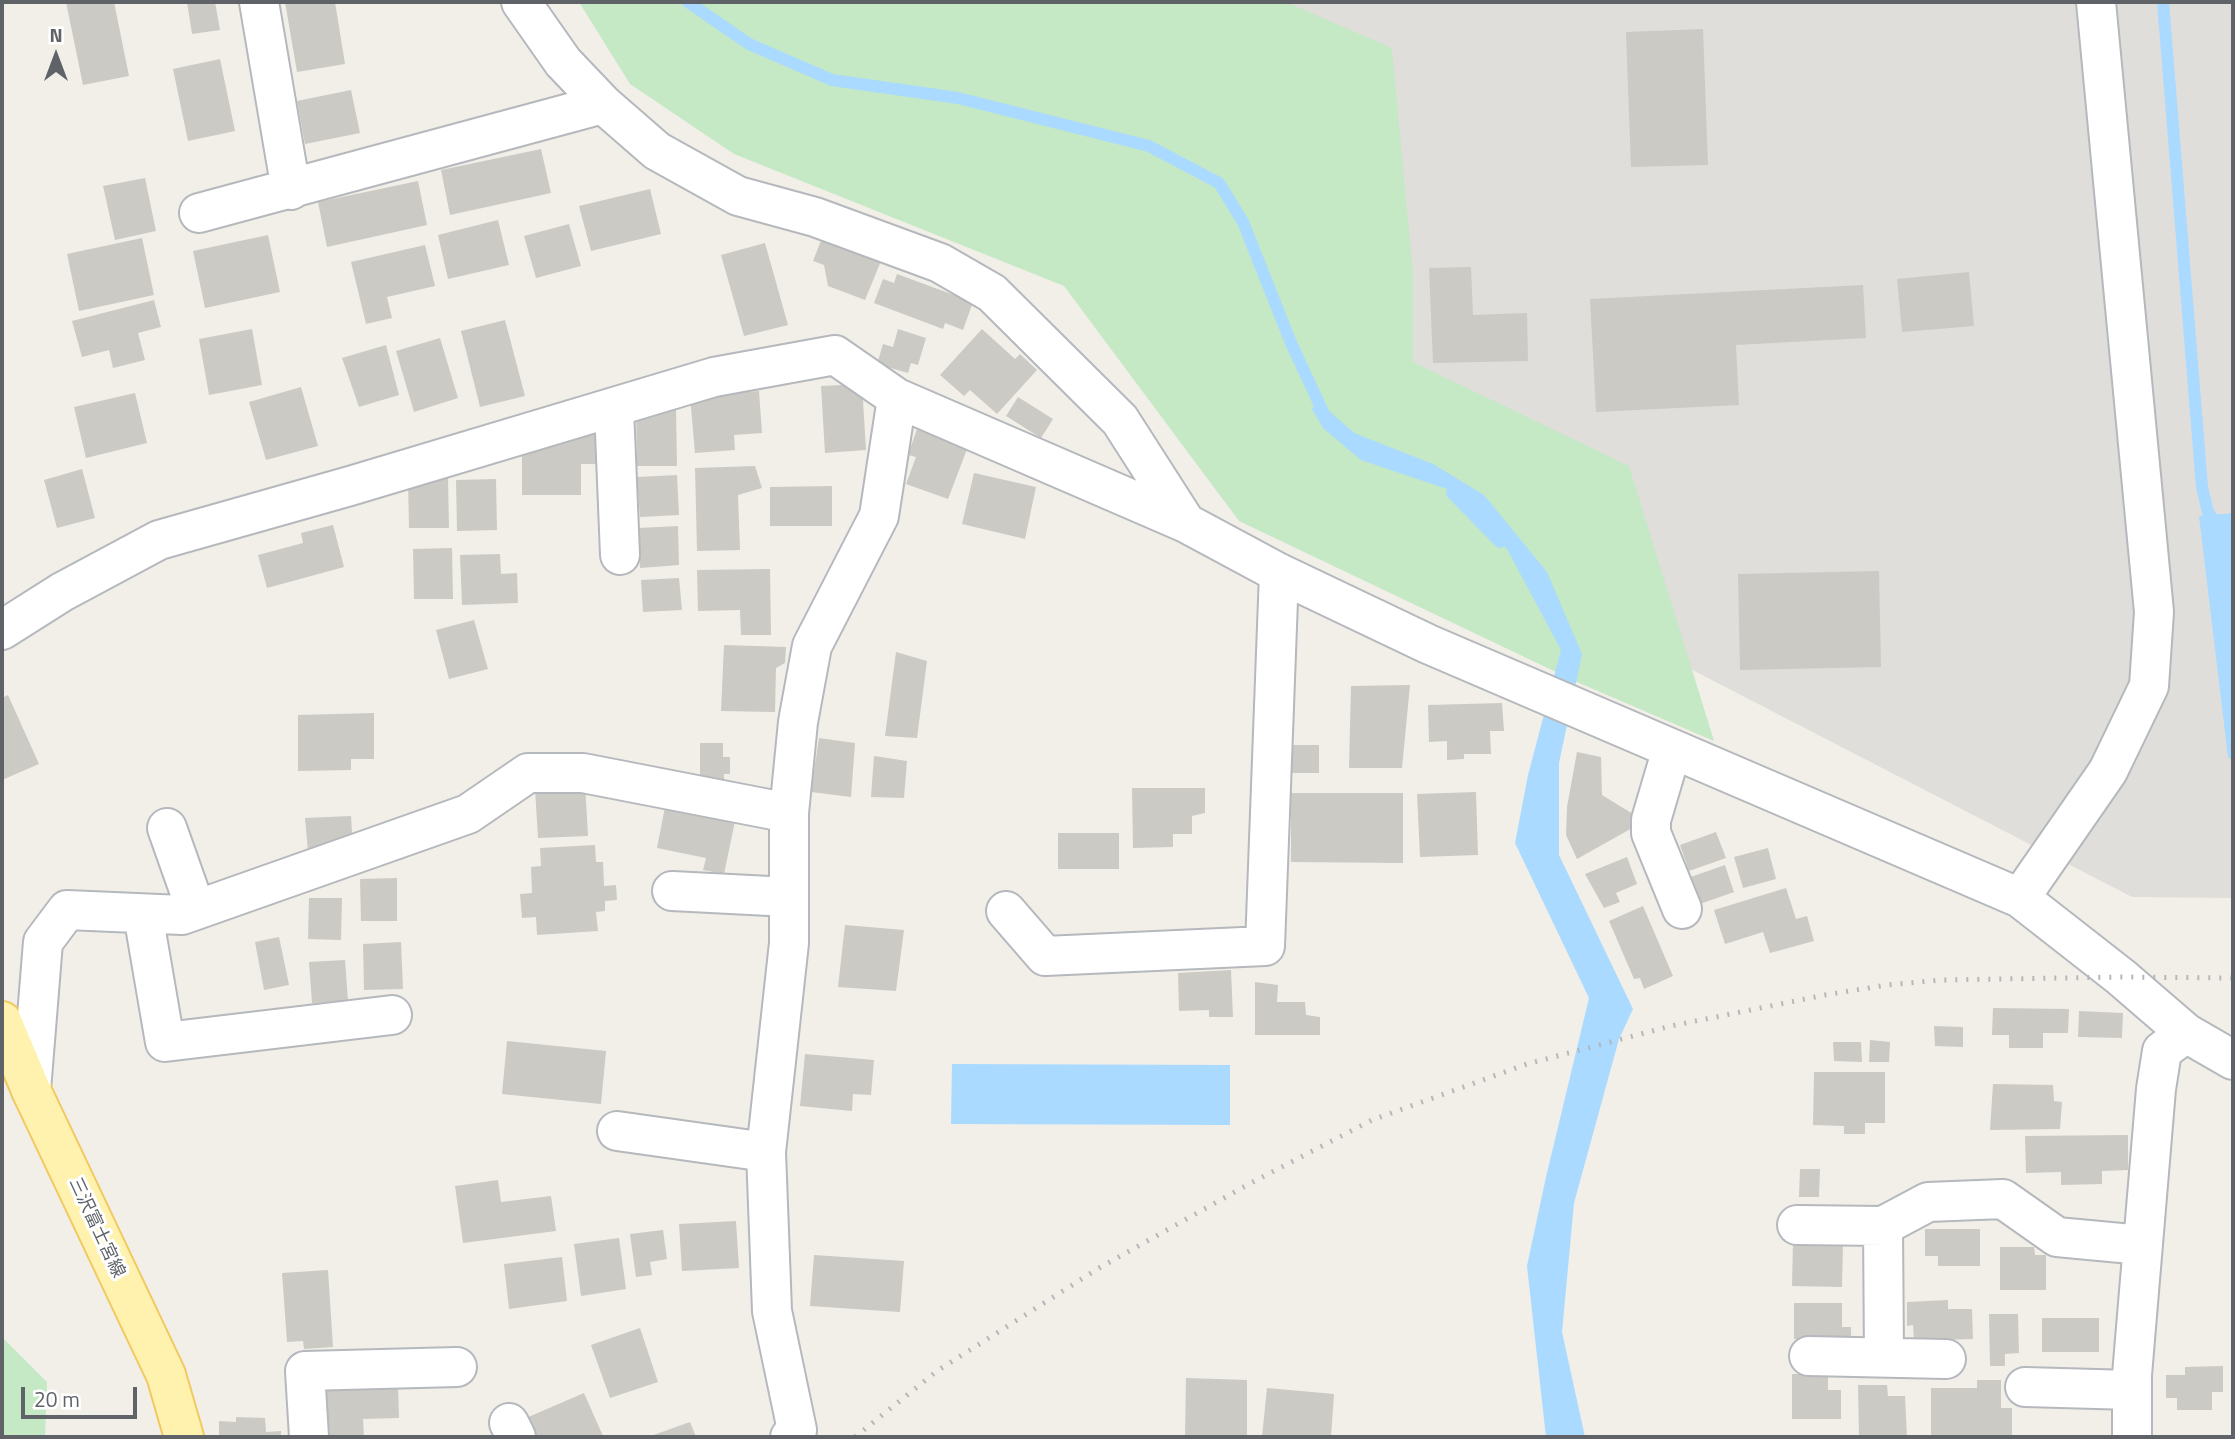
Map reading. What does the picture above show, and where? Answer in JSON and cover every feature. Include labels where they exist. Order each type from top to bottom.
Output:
[{"type":"main road","name":"三沢富士宮線","points":[[2,1021],[31,1090],[166,1375],[184,1437]]},
{"type":"street","points":[[259,2],[291,190]]},
{"type":"street","points":[[521,2],[563,62],[603,104],[657,151],[738,196],[816,217],[940,263],[992,293],[1120,420],[1186,523]]},
{"type":"street","points":[[2020,898],[2108,771],[2149,686],[2154,611],[2096,2]]},
{"type":"street","points":[[199,213],[603,104]]},
{"type":"street","points":[[2,630],[62,592],[159,540],[714,377],[835,355],[897,398],[1186,523],[1279,573],[1428,643],[2020,898],[2121,977],[2186,1033],[2233,1060]]},
{"type":"street","points":[[793,1434],[772,1311],[766,1152],[789,943],[789,813],[798,722],[812,646],[879,516],[897,398]]},
{"type":"street","points":[[614,408],[620,555]]},
{"type":"street","points":[[1006,911],[1045,956],[1265,946],[1279,573]]},
{"type":"street","points":[[1672,748],[1651,820],[1651,833],[1682,909]]},
{"type":"street","points":[[31,1090],[43,942],[67,911],[182,915],[196,911],[468,814],[528,774],[583,773],[789,813]]},
{"type":"street","points":[[167,828],[196,911]]},
{"type":"street","points":[[672,891],[789,897]]},
{"type":"street","points":[[143,914],[165,1042],[392,1015]]},
{"type":"street","points":[[2132,1437],[2132,1390],[2142,1245],[2156,1089],[2162,1051],[2186,1033]]},
{"type":"street","points":[[617,1131],[766,1152]]},
{"type":"street","points":[[1797,1225],[1883,1226],[1928,1202],[2003,1199],[2057,1237],[2142,1245]]},
{"type":"street","points":[[1883,1226],[1884,1357]]},
{"type":"street","points":[[1809,1356],[1946,1359]]},
{"type":"street","points":[[309,1437],[305,1371],[457,1367]]},
{"type":"street","points":[[2025,1387],[2132,1390]]},
{"type":"shaded area","points":[[766,2],[2233,2],[2233,898],[2132,897],[1553,598]]},
{"type":"green space","points":[[579,2],[1286,2],[1392,48],[1413,274],[1413,362],[1629,466],[1714,741],[1577,682],[1239,521],[1064,286],[734,154],[630,84]]},
{"type":"green space","points":[[2,1337],[47,1382],[45,1437],[2,1437]]},
{"type":"water","points":[[1317,400],[1354,433],[1433,464],[1484,495],[1547,572],[1582,654],[1559,763],[1559,855],[1633,1009],[1619,1039],[1574,1203],[1562,1332],[1585,1437],[1546,1437],[1527,1266],[1589,998],[1515,843],[1528,775],[1561,650],[1507,549],[1450,490],[1361,460],[1323,428],[1312,409]]},
{"type":"water","points":[[2233,513],[2233,761],[2228,757],[2199,516]]},
{"type":"water","points":[[952,1064],[1230,1065],[1230,1125],[951,1124]]},
{"type":"building","points":[[66,2],[114,2],[129,76],[83,85]]},
{"type":"building","points":[[187,2],[215,2],[220,30],[192,34]]},
{"type":"building","points":[[285,2],[335,2],[345,64],[297,72]]},
{"type":"building","points":[[1703,29],[1708,165],[1631,167],[1626,32]]},
{"type":"building","points":[[220,59],[235,131],[188,141],[173,69]]},
{"type":"building","points":[[351,90],[360,133],[305,144],[297,101]]},
{"type":"building","points":[[541,149],[551,193],[450,215],[441,170]]},
{"type":"building","points":[[145,178],[156,231],[115,240],[103,186]]},
{"type":"building","points":[[418,181],[427,225],[327,247],[318,202]]},
{"type":"building","points":[[650,189],[661,234],[591,251],[579,206]]},
{"type":"building","points":[[498,220],[509,265],[448,279],[438,235]]},
{"type":"building","points":[[569,224],[581,266],[536,278],[524,236]]},
{"type":"building","points":[[268,235],[280,292],[205,308],[193,251]]},
{"type":"building","points":[[142,238],[154,295],[79,311],[67,254]]},
{"type":"building","points":[[822,238],[881,261],[865,300],[828,286],[824,265],[813,261]]},
{"type":"building","points":[[765,243],[788,325],[744,336],[721,255]]},
{"type":"building","points":[[425,245],[435,286],[387,297],[392,318],[366,324],[351,262]]},
{"type":"building","points":[[1471,267],[1473,315],[1527,313],[1528,361],[1433,363],[1429,268]]},
{"type":"building","points":[[1969,272],[1974,326],[1902,332],[1897,279]]},
{"type":"building","points":[[897,274],[973,302],[963,330],[945,323],[943,329],[874,303],[883,279],[894,283]]},
{"type":"building","points":[[1863,285],[1866,338],[1736,345],[1739,405],[1596,412],[1590,299]]},
{"type":"building","points":[[154,300],[161,327],[138,333],[145,360],[113,368],[109,350],[82,357],[72,321]]},
{"type":"building","points":[[505,320],[525,396],[480,407],[461,331]]},
{"type":"building","points":[[252,329],[262,385],[209,395],[199,339]]},
{"type":"building","points":[[898,329],[926,338],[918,365],[911,363],[908,373],[877,364],[883,344],[893,347]]},
{"type":"building","points":[[982,329],[1015,359],[1020,354],[1037,370],[997,414],[970,390],[964,396],[940,375]]},
{"type":"building","points":[[440,338],[458,398],[414,412],[396,351]]},
{"type":"building","points":[[386,345],[399,395],[359,407],[342,358]]},
{"type":"building","points":[[862,384],[866,450],[825,453],[821,386]]},
{"type":"building","points":[[301,387],[318,446],[266,460],[249,402]]},
{"type":"building","points":[[759,391],[762,433],[734,435],[735,450],[695,453],[690,396]]},
{"type":"building","points":[[135,393],[147,443],[86,458],[74,407]]},
{"type":"building","points":[[1018,397],[1053,419],[1041,438],[1006,416]]},
{"type":"building","points":[[676,407],[677,466],[637,466],[636,409]]},
{"type":"building","points":[[918,426],[969,444],[948,499],[906,484],[916,457],[908,455]]},
{"type":"building","points":[[562,434],[596,434],[596,464],[581,464],[581,495],[522,495],[522,444],[562,444]]},
{"type":"building","points":[[755,466],[762,488],[738,495],[740,550],[697,551],[695,468]]},
{"type":"building","points":[[82,469],[95,518],[57,528],[44,480]]},
{"type":"building","points":[[974,473],[1036,487],[1025,539],[962,524]]},
{"type":"building","points":[[677,475],[679,515],[640,517],[637,477]]},
{"type":"building","points":[[448,477],[449,528],[409,528],[408,478]]},
{"type":"building","points":[[496,479],[497,530],[457,531],[456,480]]},
{"type":"building","points":[[832,486],[832,526],[770,526],[770,487]]},
{"type":"building","points":[[333,525],[344,567],[267,588],[258,555],[303,543],[301,533]]},
{"type":"building","points":[[678,526],[679,565],[640,568],[638,528]]},
{"type":"building","points":[[452,548],[453,599],[414,599],[413,549]]},
{"type":"building","points":[[500,554],[501,574],[517,573],[518,603],[462,605],[460,555]]},
{"type":"building","points":[[770,569],[771,635],[741,635],[740,610],[698,611],[697,570]]},
{"type":"building","points":[[1879,571],[1881,667],[1740,670],[1738,574]]},
{"type":"building","points":[[679,578],[682,610],[643,612],[641,580]]},
{"type":"building","points":[[474,620],[488,669],[449,679],[436,630]]},
{"type":"building","points":[[724,645],[786,647],[785,663],[776,668],[775,712],[721,711]]},
{"type":"building","points":[[896,652],[927,661],[917,738],[885,736]]},
{"type":"building","points":[[1410,685],[1402,768],[1349,768],[1351,686]]},
{"type":"building","points":[[8,695],[39,764],[2,780],[2,698]]},
{"type":"building","points":[[1502,703],[1504,731],[1490,731],[1491,754],[1464,754],[1464,759],[1447,760],[1447,741],[1429,742],[1428,705]]},
{"type":"building","points":[[374,713],[374,759],[351,759],[351,770],[298,771],[298,715]]},
{"type":"building","points":[[819,738],[855,743],[851,797],[811,792]]},
{"type":"building","points":[[700,743],[723,743],[723,757],[730,757],[730,774],[724,774],[724,784],[700,784]]},
{"type":"building","points":[[1285,745],[1319,745],[1319,773],[1286,773]]},
{"type":"building","points":[[1577,752],[1601,757],[1602,795],[1633,814],[1634,827],[1577,859],[1566,835],[1567,807]]},
{"type":"building","points":[[874,756],[907,761],[904,798],[871,797]]},
{"type":"building","points":[[585,784],[588,836],[538,838],[535,788]]},
{"type":"building","points":[[1132,788],[1205,788],[1205,813],[1192,816],[1192,834],[1173,834],[1173,847],[1133,848]]},
{"type":"building","points":[[1476,792],[1478,855],[1420,857],[1417,794]]},
{"type":"building","points":[[1291,793],[1403,793],[1403,863],[1291,862]]},
{"type":"building","points":[[665,807],[735,821],[724,874],[703,870],[706,858],[657,848]]},
{"type":"building","points":[[351,816],[353,849],[308,852],[305,818]]},
{"type":"building","points":[[1716,832],[1726,858],[1689,871],[1680,845]]},
{"type":"building","points":[[1058,833],[1119,833],[1119,869],[1058,869]]},
{"type":"building","points":[[595,845],[596,862],[603,862],[604,886],[616,885],[617,900],[605,901],[605,911],[596,912],[598,931],[537,935],[536,917],[522,918],[520,894],[532,893],[531,867],[541,866],[540,848]]},
{"type":"building","points":[[1768,848],[1776,879],[1743,888],[1734,857]]},
{"type":"building","points":[[1627,857],[1637,884],[1616,893],[1620,902],[1604,908],[1585,874]]},
{"type":"building","points":[[1725,865],[1734,892],[1697,905],[1688,878]]},
{"type":"building","points":[[397,878],[397,921],[361,921],[360,879]]},
{"type":"building","points":[[1786,888],[1796,919],[1807,916],[1814,941],[1770,953],[1763,932],[1725,944],[1714,910]]},
{"type":"building","points":[[309,898],[342,898],[341,940],[308,939]]},
{"type":"building","points":[[1643,906],[1673,976],[1644,989],[1640,978],[1634,979],[1609,921]]},
{"type":"building","points":[[845,925],[904,930],[896,991],[838,987]]},
{"type":"building","points":[[279,937],[289,985],[264,990],[255,942]]},
{"type":"building","points":[[401,942],[403,989],[364,990],[363,944]]},
{"type":"building","points":[[345,960],[348,1001],[312,1003],[309,962]]},
{"type":"building","points":[[1231,970],[1233,1017],[1209,1017],[1209,1010],[1179,1011],[1178,973]]},
{"type":"building","points":[[1255,982],[1278,985],[1277,1002],[1305,1002],[1306,1015],[1320,1017],[1320,1035],[1255,1035]]},
{"type":"building","points":[[1993,1008],[2069,1009],[2068,1033],[2043,1033],[2043,1048],[2009,1048],[2009,1035],[1992,1035]]},
{"type":"building","points":[[2079,1011],[2123,1013],[2122,1038],[2078,1037]]},
{"type":"building","points":[[1934,1026],[1963,1027],[1963,1047],[1935,1046]]},
{"type":"building","points":[[1870,1040],[1890,1042],[1889,1062],[1869,1062]]},
{"type":"building","points":[[507,1041],[606,1051],[601,1104],[502,1094]]},
{"type":"building","points":[[1833,1042],[1861,1042],[1862,1062],[1834,1061]]},
{"type":"building","points":[[805,1054],[874,1060],[871,1095],[853,1094],[852,1111],[800,1106]]},
{"type":"building","points":[[1814,1072],[1885,1072],[1885,1123],[1865,1123],[1865,1134],[1844,1134],[1844,1126],[1813,1125]]},
{"type":"building","points":[[1993,1084],[2053,1085],[2054,1101],[2062,1102],[2060,1129],[1990,1130]]},
{"type":"building","points":[[2128,1135],[2128,1170],[2102,1171],[2102,1184],[2061,1185],[2061,1172],[2026,1173],[2025,1136]]},
{"type":"building","points":[[1800,1169],[1820,1169],[1819,1197],[1799,1197]]},
{"type":"building","points":[[498,1180],[501,1202],[551,1196],[556,1231],[463,1243],[455,1186]]},
{"type":"building","points":[[736,1221],[739,1268],[682,1271],[679,1224]]},
{"type":"building","points":[[1925,1229],[1980,1229],[1980,1266],[1938,1266],[1938,1256],[1925,1256]]},
{"type":"building","points":[[663,1230],[667,1259],[650,1262],[652,1275],[636,1277],[630,1234]]},
{"type":"building","points":[[619,1238],[626,1289],[581,1296],[574,1244]]},
{"type":"building","points":[[1793,1241],[1843,1243],[1842,1287],[1792,1286]]},
{"type":"building","points":[[2000,1247],[2034,1247],[2035,1255],[2046,1255],[2046,1290],[2000,1290]]},
{"type":"building","points":[[814,1255],[904,1261],[900,1312],[810,1306]]},
{"type":"building","points":[[562,1257],[567,1301],[509,1309],[504,1264]]},
{"type":"building","points":[[328,1270],[333,1347],[304,1349],[303,1341],[287,1342],[282,1273]]},
{"type":"building","points":[[1948,1300],[1948,1309],[1972,1309],[1973,1339],[1914,1341],[1913,1325],[1907,1326],[1907,1302]]},
{"type":"building","points":[[1794,1303],[1842,1303],[1842,1327],[1851,1327],[1851,1340],[1794,1339]]},
{"type":"building","points":[[1989,1314],[2018,1314],[2019,1353],[2005,1354],[2005,1366],[1990,1366]]},
{"type":"building","points":[[2042,1318],[2099,1318],[2099,1352],[2042,1352]]},
{"type":"building","points":[[640,1328],[658,1382],[610,1398],[591,1345]]},
{"type":"building","points":[[2223,1366],[2223,1392],[2212,1392],[2212,1410],[2177,1410],[2177,1398],[2166,1398],[2166,1375],[2185,1375],[2185,1367]]},
{"type":"building","points":[[1792,1374],[1828,1374],[1828,1390],[1841,1390],[1841,1419],[1792,1419]]},
{"type":"building","points":[[1186,1378],[1247,1380],[1247,1437],[1185,1437]]},
{"type":"building","points":[[1977,1380],[2001,1380],[2001,1408],[2012,1408],[2012,1437],[1931,1437],[1931,1388],[1977,1388]]},
{"type":"building","points":[[398,1385],[399,1418],[363,1419],[364,1437],[327,1437],[326,1387]]},
{"type":"building","points":[[1858,1385],[1887,1385],[1888,1396],[1905,1396],[1907,1437],[1859,1437]]},
{"type":"building","points":[[1267,1388],[1334,1394],[1331,1437],[1262,1437]]},
{"type":"building","points":[[584,1393],[603,1436],[534,1437],[526,1418]]},
{"type":"building","points":[[236,1417],[265,1418],[266,1432],[281,1431],[281,1437],[219,1437],[219,1421],[236,1422]]},
{"type":"building","points":[[690,1422],[696,1437],[648,1437]]},
{"type":"waterway","points":[[688,2],[749,44],[832,80],[958,98],[1149,146],[1219,183],[1243,222],[1291,343],[1324,414]]},
{"type":"waterway","points":[[2163,2],[2202,487],[2208,512],[2216,523],[2233,524]]},
{"type":"waterway","points":[[1452,493],[1500,542]]},
{"type":"railway","points":[[855,1437],[937,1371],[1099,1268],[1249,1184],[1372,1120],[1527,1064],[1671,1026],[1887,985],[1941,980],[2233,978]]}]
